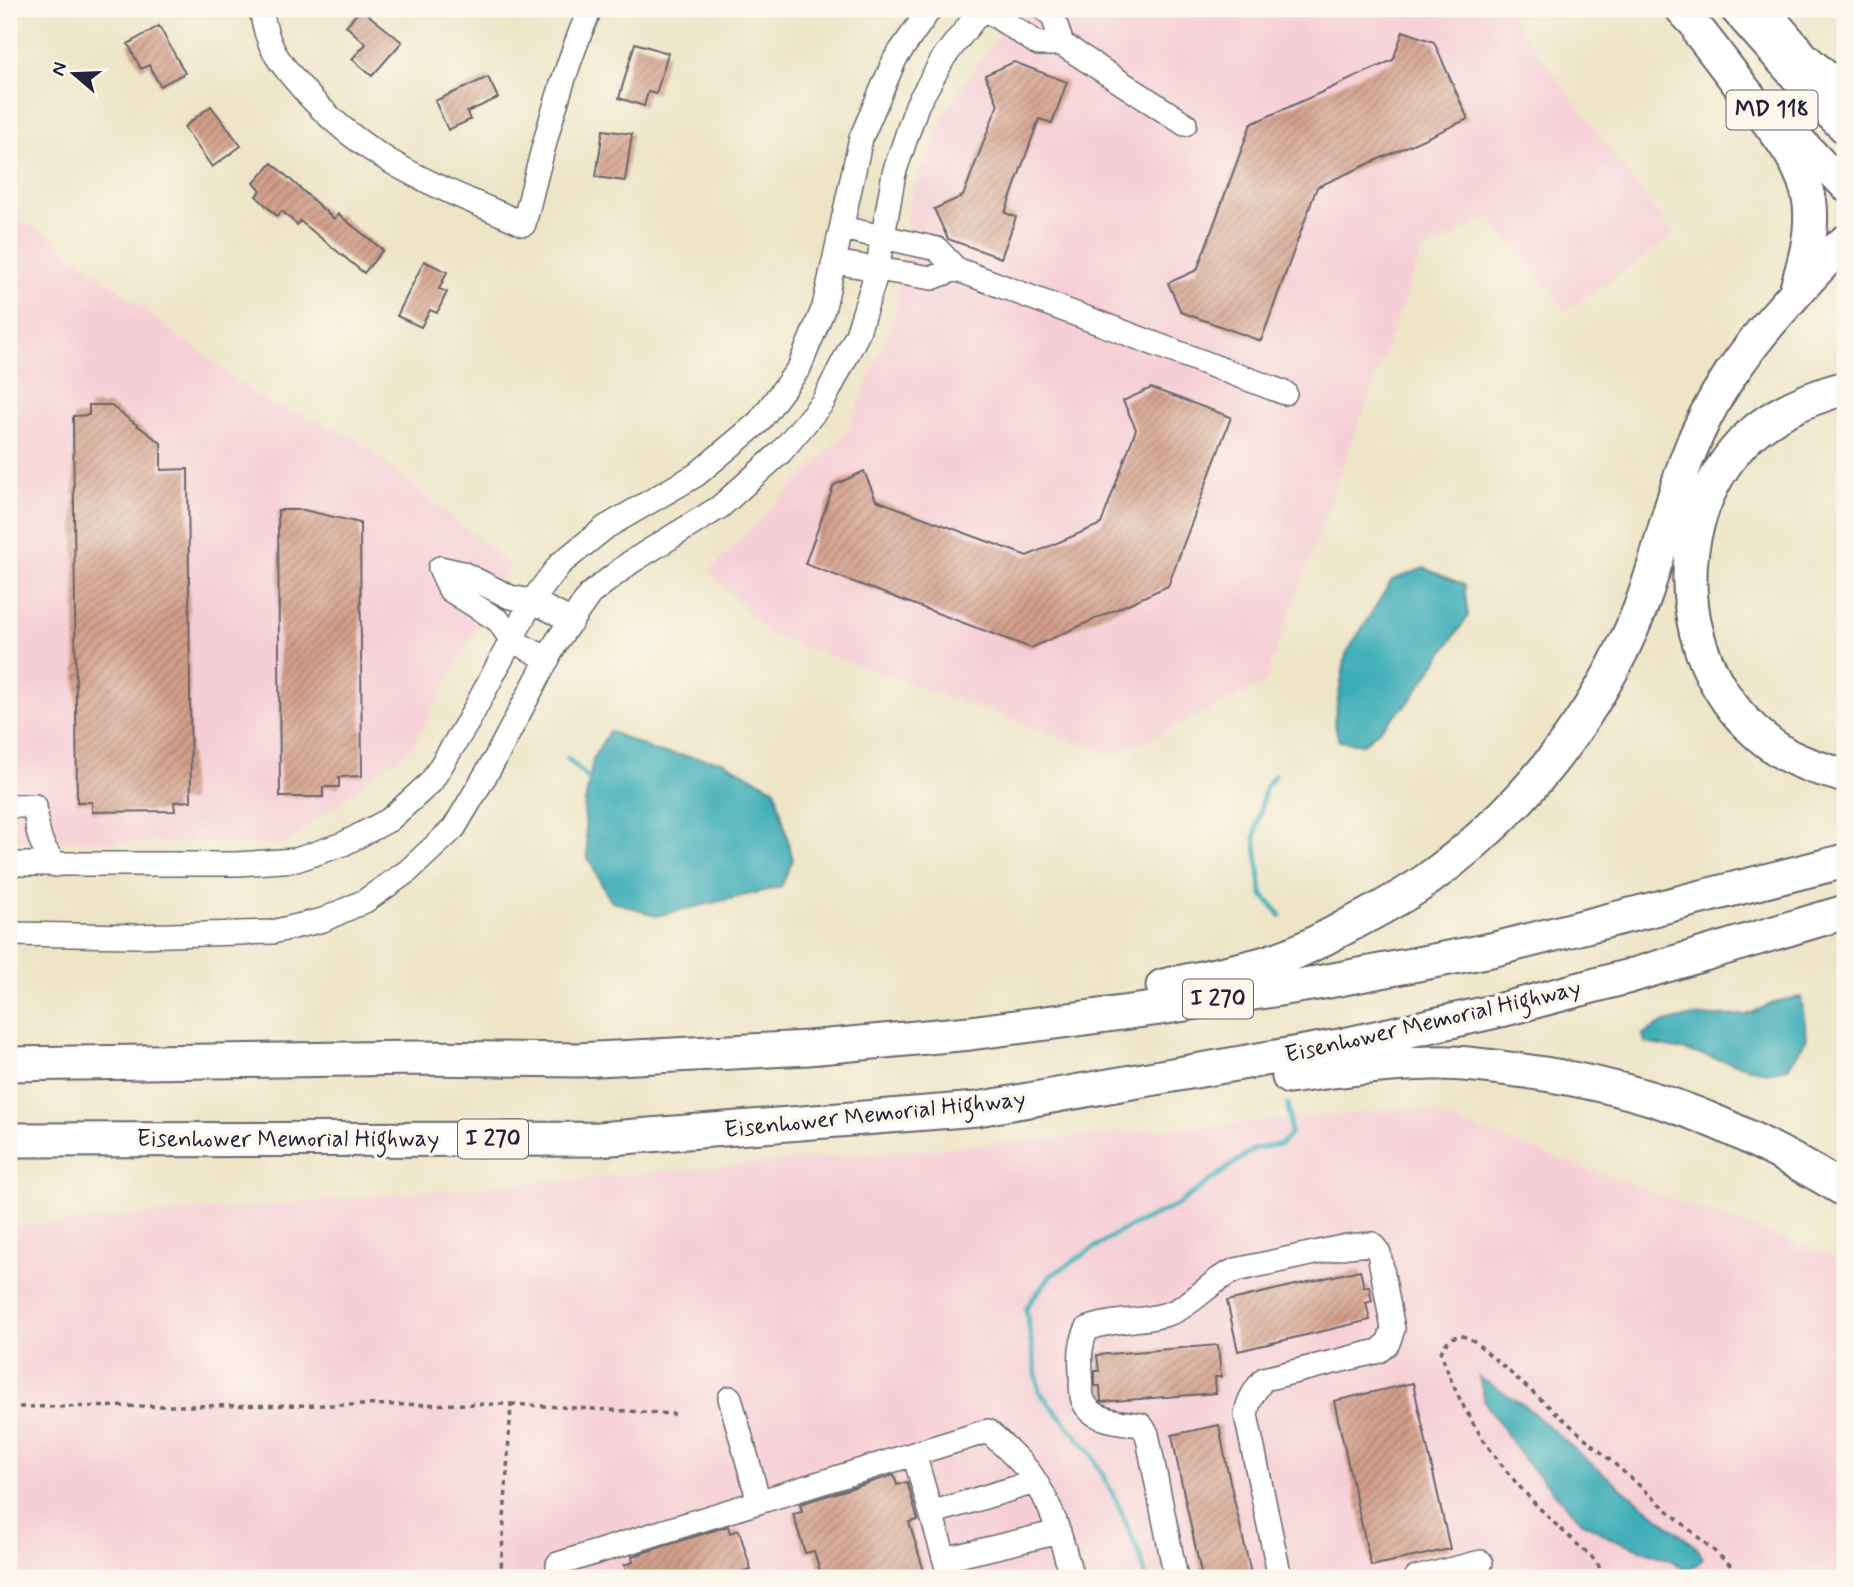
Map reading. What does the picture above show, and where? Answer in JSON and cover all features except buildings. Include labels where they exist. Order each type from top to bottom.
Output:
[{"type":"highway","points":[[1761,9],[1802,57],[1845,95]]},
{"type":"highway","points":[[1690,21],[1785,144],[1805,182],[1811,227],[1807,255],[1795,293]]},
{"type":"highway","points":[[578,1060],[807,1028],[967,1013],[1157,987],[1218,975],[1274,960],[1324,939],[1423,883],[1471,845],[1518,802],[1558,754],[1595,700],[1618,658],[1640,608],[1688,457],[1703,419],[1721,386],[1749,346],[1795,293],[1845,242]]},
{"type":"highway","points":[[1845,388],[1818,395],[1771,419],[1743,442],[1716,480],[1701,512],[1691,546],[1689,583],[1693,626],[1704,659],[1725,698],[1752,729],[1785,754],[1819,769],[1845,776]]},
{"type":"highway","name":"I 270","points":[[9,1064],[418,1058],[578,1060],[808,1048],[970,1033],[1296,987],[1491,950],[1845,861]]},
{"type":"highway","name":"Eisenhower Memorial Highway","points":[[9,1140],[599,1139],[977,1109],[1339,1046],[1502,1010],[1630,976],[1845,912]]},
{"type":"highway","points":[[977,1109],[1170,1096],[1341,1069],[1434,1063],[1486,1066],[1600,1084],[1662,1102],[1742,1135],[1845,1190]]},
{"type":"main road","points":[[1723,9],[1765,44]]},
{"type":"main road","name":"MD 118","points":[[1734,9],[1845,130]]},
{"type":"main road","name":"MD 118","points":[[1690,21],[1845,187]]},
{"type":"street","points":[[261,9],[265,33],[277,60],[323,113],[357,142],[396,167],[524,224],[550,122],[590,9]]},
{"type":"street","points":[[9,864],[237,864],[296,860],[343,844],[389,820],[431,782],[469,720],[532,601],[560,564],[606,527],[696,475],[760,422],[799,368],[824,307],[861,138],[895,59],[930,9]]},
{"type":"street","points":[[9,934],[136,936],[272,932],[323,920],[365,901],[408,871],[454,828],[495,759],[548,659],[590,594],[631,562],[720,507],[781,452],[823,402],[857,335],[877,271],[894,173],[918,105],[944,57],[984,9],[1038,44],[1062,44],[1185,124]]},
{"type":"street","points":[[1044,9],[1053,16],[1062,44]]},
{"type":"street","points":[[842,228],[937,249],[956,269],[1285,393]]},
{"type":"street","points":[[834,262],[932,278],[956,269]]},
{"type":"street","points":[[548,659],[511,640],[499,621],[450,590],[440,568],[462,573],[510,597],[532,601],[572,621]]},
{"type":"street","points":[[9,806],[35,806],[37,832],[42,848],[56,865]]},
{"type":"street","points":[[1177,1578],[1147,1434],[1141,1425],[1105,1419],[1091,1410],[1083,1400],[1080,1352],[1087,1329],[1100,1324],[1141,1321],[1175,1311],[1223,1275],[1237,1270],[1347,1246],[1372,1244],[1379,1253],[1391,1312],[1393,1329],[1388,1343],[1379,1351],[1264,1379],[1247,1406],[1245,1415],[1280,1578]]},
{"type":"street","points":[[730,1398],[759,1502]]},
{"type":"street","points":[[558,1578],[558,1564],[988,1431],[1028,1471],[1035,1482],[1055,1519],[1071,1578]]},
{"type":"street","points":[[914,1454],[948,1569],[1059,1532]]},
{"type":"street","points":[[931,1513],[1035,1482]]},
{"type":"street","points":[[1416,1578],[1481,1562]]},
{"type":"path","points":[[1600,1578],[1599,1566],[1591,1556],[1535,1505],[1478,1429],[1448,1373],[1441,1352],[1449,1339],[1461,1335],[1474,1341],[1745,1578]]},
{"type":"path","points":[[496,1578],[501,1570],[511,1404]]},
{"type":"path","points":[[9,1407],[511,1404],[675,1413]]},
{"type":"shaded area","points":[[1021,9],[1506,9],[1674,236],[1566,310],[1489,216],[1421,253],[1264,684],[1113,755],[768,634],[710,571],[848,430],[894,319],[910,200],[945,110],[1006,25]]},
{"type":"shaded area","points":[[9,214],[47,235],[263,400],[351,435],[510,565],[413,746],[283,845],[9,840]]},
{"type":"shaded area","points":[[1417,1108],[1845,1261],[1845,1578],[9,1578],[9,1227]]},
{"type":"water","points":[[1424,568],[1464,585],[1468,616],[1409,702],[1364,744],[1339,741],[1334,722],[1346,654],[1392,580]]},
{"type":"water","points":[[609,731],[657,752],[722,761],[775,789],[793,860],[781,887],[656,916],[610,900],[588,858],[584,809],[593,759]]},
{"type":"water","points":[[1801,997],[1807,1038],[1788,1068],[1766,1072],[1645,1043],[1643,1034],[1665,1022],[1690,1017],[1747,1015],[1778,1001]]},
{"type":"water","points":[[1479,1377],[1525,1406],[1588,1461],[1697,1548],[1703,1558],[1687,1570],[1672,1561],[1611,1538],[1580,1520],[1523,1459],[1485,1402]]},
{"type":"waterway","points":[[567,758],[589,779]]},
{"type":"waterway","points":[[1275,775],[1265,788],[1255,836],[1262,894],[1281,916]]},
{"type":"waterway","points":[[1146,1578],[1140,1556],[1117,1502],[1091,1453],[1039,1391],[1026,1308],[1050,1276],[1119,1232],[1177,1205],[1254,1149],[1281,1144],[1291,1134],[1288,1104]]}]
